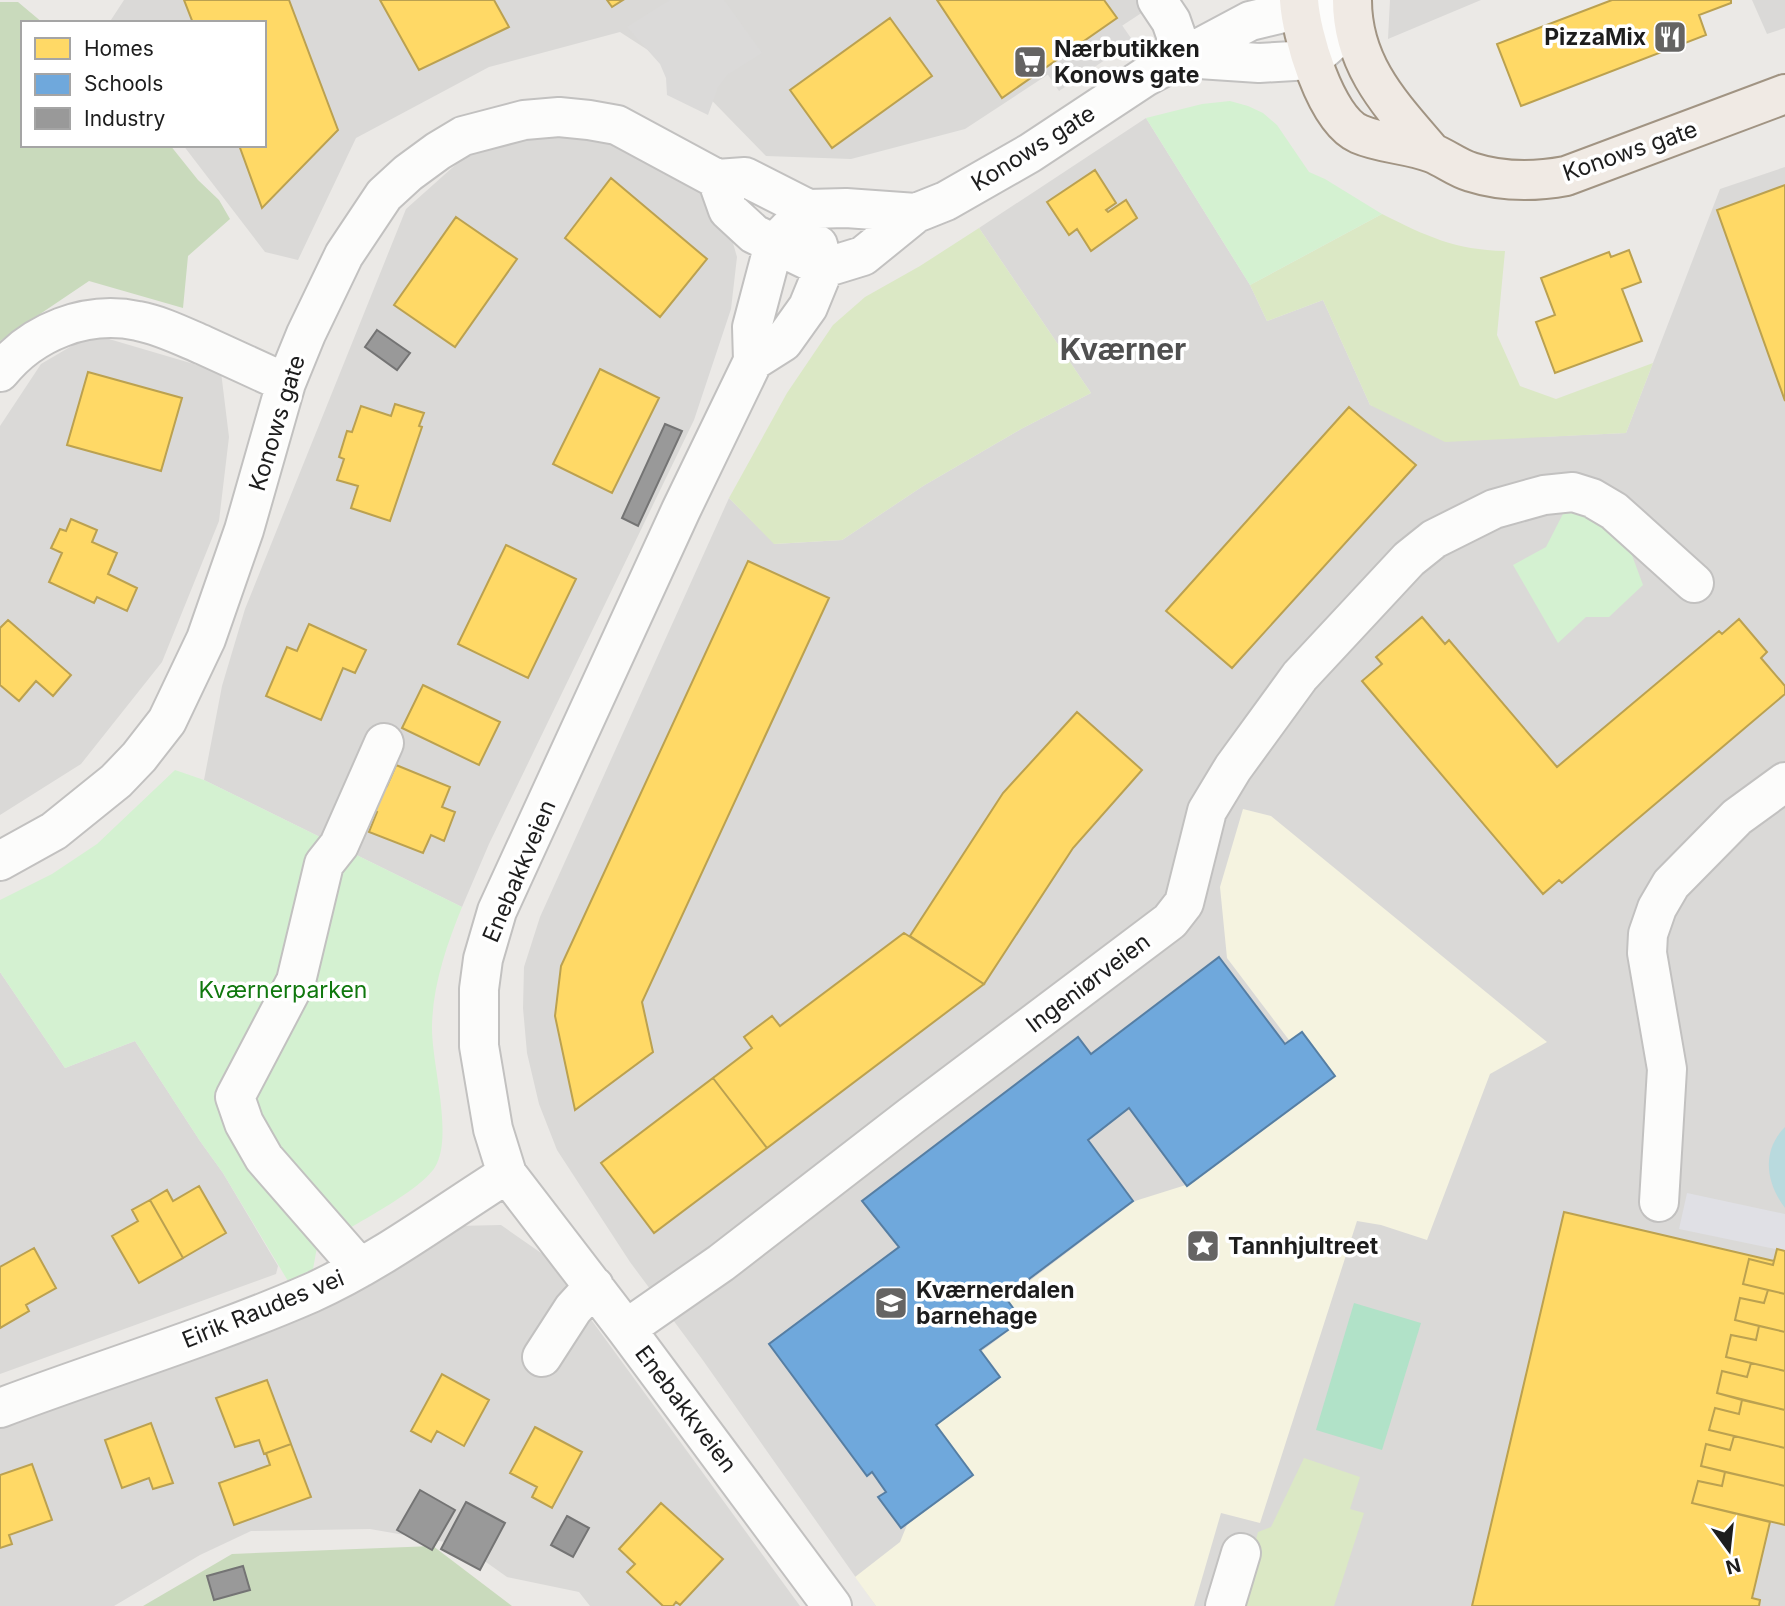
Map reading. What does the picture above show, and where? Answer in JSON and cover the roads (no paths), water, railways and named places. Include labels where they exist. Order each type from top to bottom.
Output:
[{"type":"main road","points":[[1299,4],[1302,30],[1311,60]]},
{"type":"main road","name":"Konows gate","points":[[1352,12],[1358,46],[1381,90],[1432,153]]},
{"type":"main road","name":"Konows gate","points":[[1311,60],[1341,117],[1357,133],[1432,153],[1469,172],[1506,180],[1547,179],[1591,168],[1785,94]]},
{"type":"street","points":[[1157,0],[1171,21],[1184,58]]},
{"type":"street","name":"Konows gate","points":[[824,268],[863,256],[916,213],[946,201],[982,181],[1030,153],[1144,76],[1184,58],[1250,21],[1299,4],[1352,12]]},
{"type":"street","points":[[1311,60],[1352,12]]},
{"type":"street","name":"Konows gate","points":[[1184,58],[1259,63],[1311,60]]},
{"type":"street","name":"Konows gate","points":[[0,861],[54,831],[116,781],[139,758],[167,721],[206,639],[244,530],[286,383],[306,334],[344,255],[384,195],[408,173],[463,136],[524,120],[559,117],[617,125],[717,179],[746,177],[808,209],[846,208],[916,213]]},
{"type":"street","points":[[717,179],[728,211],[754,234],[824,268]]},
{"type":"street","points":[[753,361],[783,342],[795,328],[808,306],[824,268],[808,209]]},
{"type":"street","name":"Enebakkveien","points":[[808,209],[775,244],[752,327],[753,361],[681,510],[517,867],[490,933],[479,989],[479,1046],[493,1129],[507,1174],[594,1286],[832,1606]]},
{"type":"street","points":[[0,372],[11,359],[43,335],[78,322],[113,318],[139,321],[174,333],[286,383]]},
{"type":"street","name":"Ingeniørveien","points":[[626,1329],[721,1262],[1170,921],[1184,903],[1207,811],[1233,768],[1300,676],[1409,559],[1434,539],[1494,509],[1544,495],[1573,492],[1592,498],[1614,511],[1694,583]]},
{"type":"street","points":[[360,1268],[264,1158],[244,1123],[235,1097],[296,981],[324,864],[339,845],[384,743]]},
{"type":"street","points":[[1659,1202],[1667,1069],[1647,953],[1648,934],[1657,908],[1671,884],[1737,817],[1785,782]]},
{"type":"street","name":"Eirik Raudes vei","points":[[0,1408],[188,1355],[360,1268],[507,1174]]},
{"type":"street","points":[[542,1357],[573,1309],[594,1286]]},
{"type":"street","points":[[1225,1606],[1241,1553]]},
{"type":"water","points":[[1785,1127],[1785,1208],[1770,1178],[1769,1157],[1777,1136]]},
{"type":"place","name":"PizzaMix","points":[[1670,37]]},
{"type":"place","name":"Nærbutikken Konows gate","points":[[1030,62]]},
{"type":"place","name":"Tannhjultreet","points":[[1203,1246]]},
{"type":"place","name":"Kværnerdalen barnehage","points":[[891,1303]]},
{"type":"district","name":"Kværner","points":[[1123,350]]},
{"type":"park label","name":"Kværnerparken","points":[[283,990]]}]
